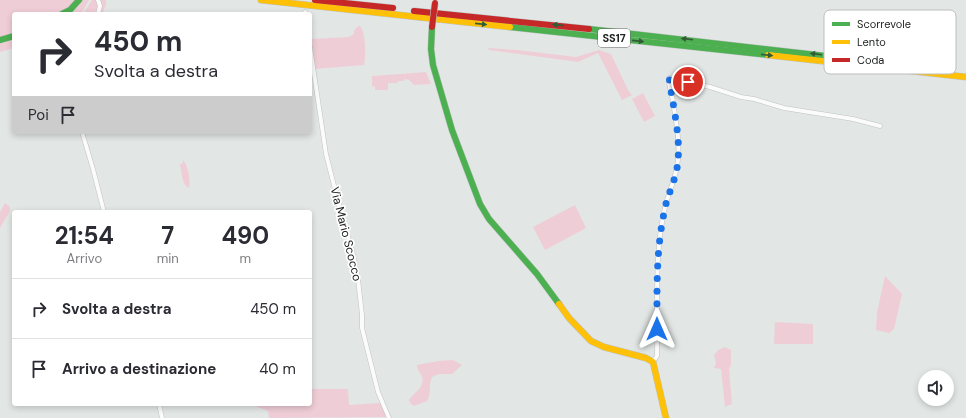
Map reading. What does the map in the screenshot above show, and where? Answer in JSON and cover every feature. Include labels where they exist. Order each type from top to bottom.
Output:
[{"type":"main road","points":[[66,12],[70,10],[79,0]]},
{"type":"main road","name":"SS17","points":[[261,0],[824,61]]},
{"type":"main road","name":"SS17","points":[[315,0],[643,34],[824,55]]},
{"type":"main road","points":[[435,2],[431,49],[433,65],[452,130],[480,204],[489,220],[537,274],[569,318],[583,334],[591,341],[604,347],[646,358],[653,362],[662,407],[666,418]]},
{"type":"main road","points":[[0,40],[12,37]]},
{"type":"main road","name":"SS17","points":[[956,70],[966,71]]},
{"type":"main road","name":"SS17","points":[[939,74],[966,77]]},
{"type":"street","points":[[98,0],[100,6],[98,12]]},
{"type":"street","name":"Via Mario Scocco","points":[[312,60],[326,154],[352,250],[358,279],[362,328],[378,392],[389,418]]},
{"type":"street","points":[[653,362],[657,356],[657,272],[660,235],[664,211],[675,178],[678,160],[678,146],[672,93],[669,81],[670,78],[710,87],[784,108],[853,119],[880,126]]},
{"type":"street","points":[[83,134],[103,210]]},
{"type":"street","points":[[159,406],[162,418]]},
{"type":"shaded area","points":[[0,0],[78,0],[63,12],[12,12],[12,36],[0,39]]},
{"type":"shaded area","points":[[82,0],[89,0],[82,12],[70,12]]},
{"type":"shaded area","points":[[92,0],[106,0],[106,5],[103,12],[84,12]]},
{"type":"shaded area","points":[[360,26],[362,29],[364,39],[364,65],[314,69],[312,39],[349,37],[354,34],[357,27]]},
{"type":"shaded area","points":[[12,40],[12,49],[0,52],[0,43]]},
{"type":"shaded area","points":[[488,48],[576,57],[599,50],[611,54],[628,90],[632,95],[622,100],[598,53],[578,62],[489,50]]},
{"type":"shaded area","points":[[426,72],[431,84],[414,85],[409,80],[404,79],[404,81],[398,81],[397,83],[388,83],[388,90],[375,90],[375,86],[372,87],[372,76]]},
{"type":"shaded area","points":[[643,93],[655,116],[644,122],[632,99]]},
{"type":"shaded area","points":[[183,160],[189,173],[189,188],[184,184],[182,178],[180,164],[183,163]]},
{"type":"shaded area","points":[[5,203],[10,207],[10,211],[0,228],[0,212]]},
{"type":"shaded area","points":[[575,205],[586,228],[545,250],[533,227]]},
{"type":"shaded area","points":[[885,276],[902,294],[894,329],[889,333],[876,330],[877,312]]},
{"type":"shaded area","points":[[775,322],[813,324],[813,344],[774,344]]},
{"type":"shaded area","points":[[725,347],[731,350],[731,365],[729,369],[732,404],[725,407],[721,369],[714,368],[716,363],[714,355],[718,350]]},
{"type":"shaded area","points":[[453,360],[462,365],[452,374],[439,374],[432,377],[427,401],[414,406],[410,403],[409,400],[421,387],[423,381],[417,365]]},
{"type":"shaded area","points":[[312,389],[348,389],[349,405],[380,403],[387,417],[269,418],[268,411],[255,406],[312,406]]},
{"type":"traffic: fast","points":[[66,12],[70,10],[79,0]]},
{"type":"traffic: fast","points":[[432,27],[431,49],[433,65],[452,130],[480,204],[489,219],[537,274],[559,304]]},
{"type":"traffic: fast","points":[[510,27],[768,55]]},
{"type":"traffic: fast","points":[[589,29],[824,56]]},
{"type":"traffic: fast","points":[[0,40],[12,37]]},
{"type":"traffic: slow","points":[[261,0],[510,27]]},
{"type":"traffic: slow","points":[[768,55],[824,61]]},
{"type":"traffic: slow","points":[[939,74],[966,77]]},
{"type":"traffic: slow","points":[[559,304],[569,318],[591,341],[604,347],[646,358],[653,362],[666,418]]},
{"type":"traffic: jam","points":[[315,0],[393,8]]},
{"type":"traffic: jam","points":[[432,27],[435,3]]},
{"type":"traffic: jam","points":[[414,11],[589,29]]},
{"type":"route","points":[[657,329],[657,272],[660,235],[664,211],[675,178],[678,160],[678,140],[669,81],[670,78],[674,78],[688,82]]}]
